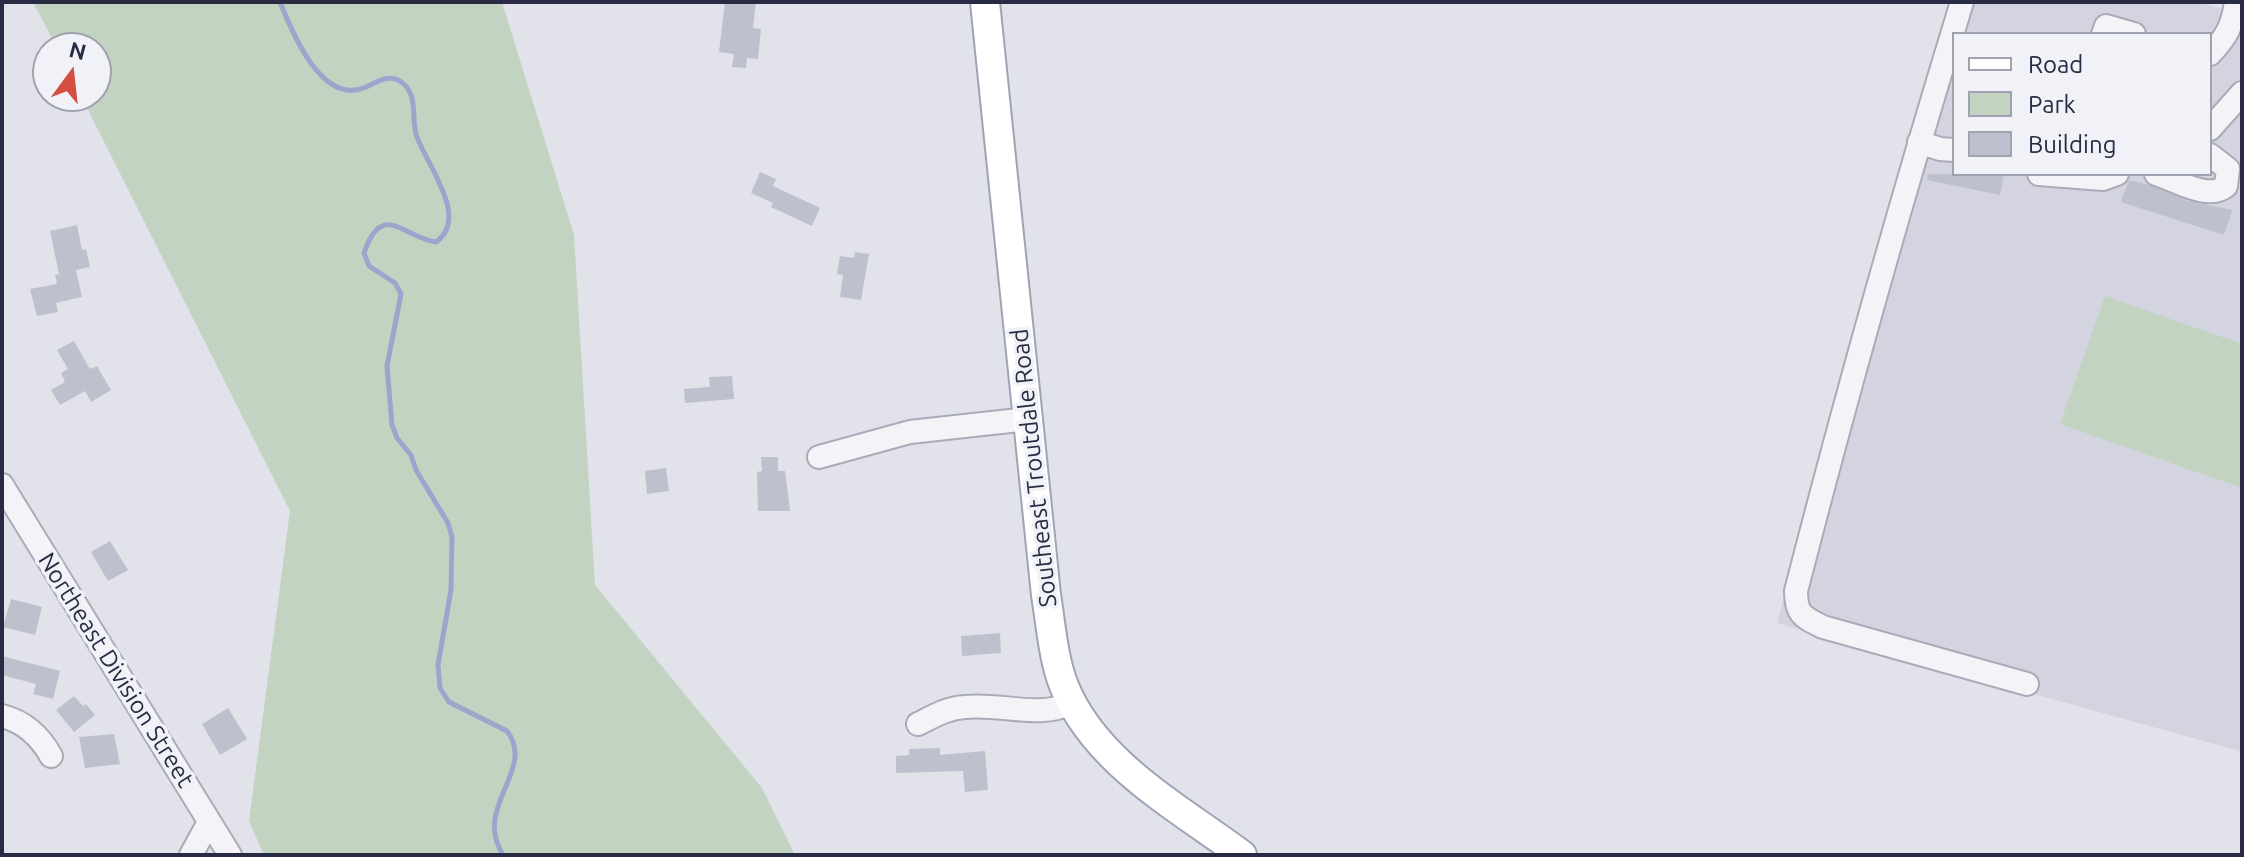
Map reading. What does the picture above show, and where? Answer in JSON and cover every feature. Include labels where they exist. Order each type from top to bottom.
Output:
[{"type":"main road","name":"Southeast Troutdale Road","points":[[985,2],[1046,595],[1063,683],[1093,734],[1117,760],[1242,855]]},
{"type":"street","points":[[1953,32],[1962,2]]},
{"type":"street","points":[[2212,52],[2236,33],[2236,2]]},
{"type":"street","points":[[2104,32],[2106,26],[2127,32]]},
{"type":"street","points":[[1952,35],[1827,470],[1796,591],[1796,607],[1803,617],[1823,627],[2027,684]]},
{"type":"street","points":[[2212,127],[2242,93]]},
{"type":"street","points":[[1919,142],[1952,150]]},
{"type":"street","points":[[2162,176],[2207,192],[2220,191],[2226,186],[2228,169],[2212,157]]},
{"type":"street","points":[[2065,176],[2103,179],[2111,176]]},
{"type":"street","points":[[819,457],[910,432],[1028,419]]},
{"type":"street","name":"Northeast Division Street","points":[[2,485],[230,855]]},
{"type":"street","points":[[918,724],[941,712],[967,706],[1046,711],[1072,703]]},
{"type":"street","points":[[2,716],[38,736],[51,756]]},
{"type":"street","points":[[191,855],[209,822]]},
{"type":"shaded area","points":[[1951,2],[2198,2],[2242,14],[2240,751],[1777,623]]},
{"type":"green space","points":[[33,2],[502,2],[574,235],[595,585],[762,788],[795,855],[264,855],[249,821],[290,511],[89,112],[112,112],[112,32],[49,32]]},
{"type":"green space","points":[[2105,296],[2242,344],[2242,488],[2060,424]]},
{"type":"building","points":[[725,2],[756,2],[753,28],[761,29],[758,59],[747,58],[746,68],[732,67],[734,54],[719,52]]},
{"type":"building","points":[[760,172],[776,179],[773,186],[820,208],[812,226],[771,207],[773,203],[751,193]]},
{"type":"building","points":[[1928,174],[2004,176],[2000,195],[1927,180]]},
{"type":"building","points":[[2129,180],[2188,201],[2232,210],[2224,235],[2121,202]]},
{"type":"building","points":[[77,225],[82,250],[86,249],[90,267],[76,270],[82,297],[56,303],[58,312],[37,316],[30,289],[57,284],[55,275],[59,274],[50,231]]},
{"type":"building","points":[[855,252],[869,254],[861,300],[840,297],[843,275],[837,274],[840,256],[854,258]]},
{"type":"building","points":[[74,341],[90,369],[97,366],[111,390],[91,402],[85,391],[60,405],[51,390],[65,382],[61,373],[68,369],[57,350]]},
{"type":"building","points":[[732,376],[734,399],[685,403],[684,389],[710,387],[709,377]]},
{"type":"building","points":[[761,457],[778,457],[778,471],[785,471],[790,511],[758,511],[757,472],[762,471]]},
{"type":"building","points":[[666,468],[669,491],[647,494],[645,471]]},
{"type":"building","points":[[110,541],[128,570],[108,581],[91,552]]},
{"type":"building","points":[[11,599],[42,607],[35,635],[3,627]]},
{"type":"building","points":[[1000,633],[1001,653],[962,656],[961,636]]},
{"type":"building","points":[[2,656],[60,671],[53,699],[33,694],[36,684],[2,675]]},
{"type":"building","points":[[74,696],[95,715],[74,732],[56,710]]},
{"type":"building","points":[[228,708],[247,739],[220,755],[202,724]]},
{"type":"building","points":[[114,734],[120,764],[85,768],[79,737]]},
{"type":"building","points":[[940,748],[940,755],[985,751],[988,790],[965,792],[963,771],[896,773],[896,756],[909,755],[909,749]]},
{"type":"waterway","points":[[280,2],[292,31],[311,63],[336,86],[350,90],[391,78],[406,86],[412,100],[417,137],[448,206],[449,219],[445,232],[436,242],[386,225],[378,228],[364,253],[369,266],[395,283],[401,294],[387,366],[392,425],[448,523],[452,537],[451,590],[438,665],[440,688],[449,702],[507,731],[514,746],[515,760],[495,820],[496,837],[503,855]]}]
